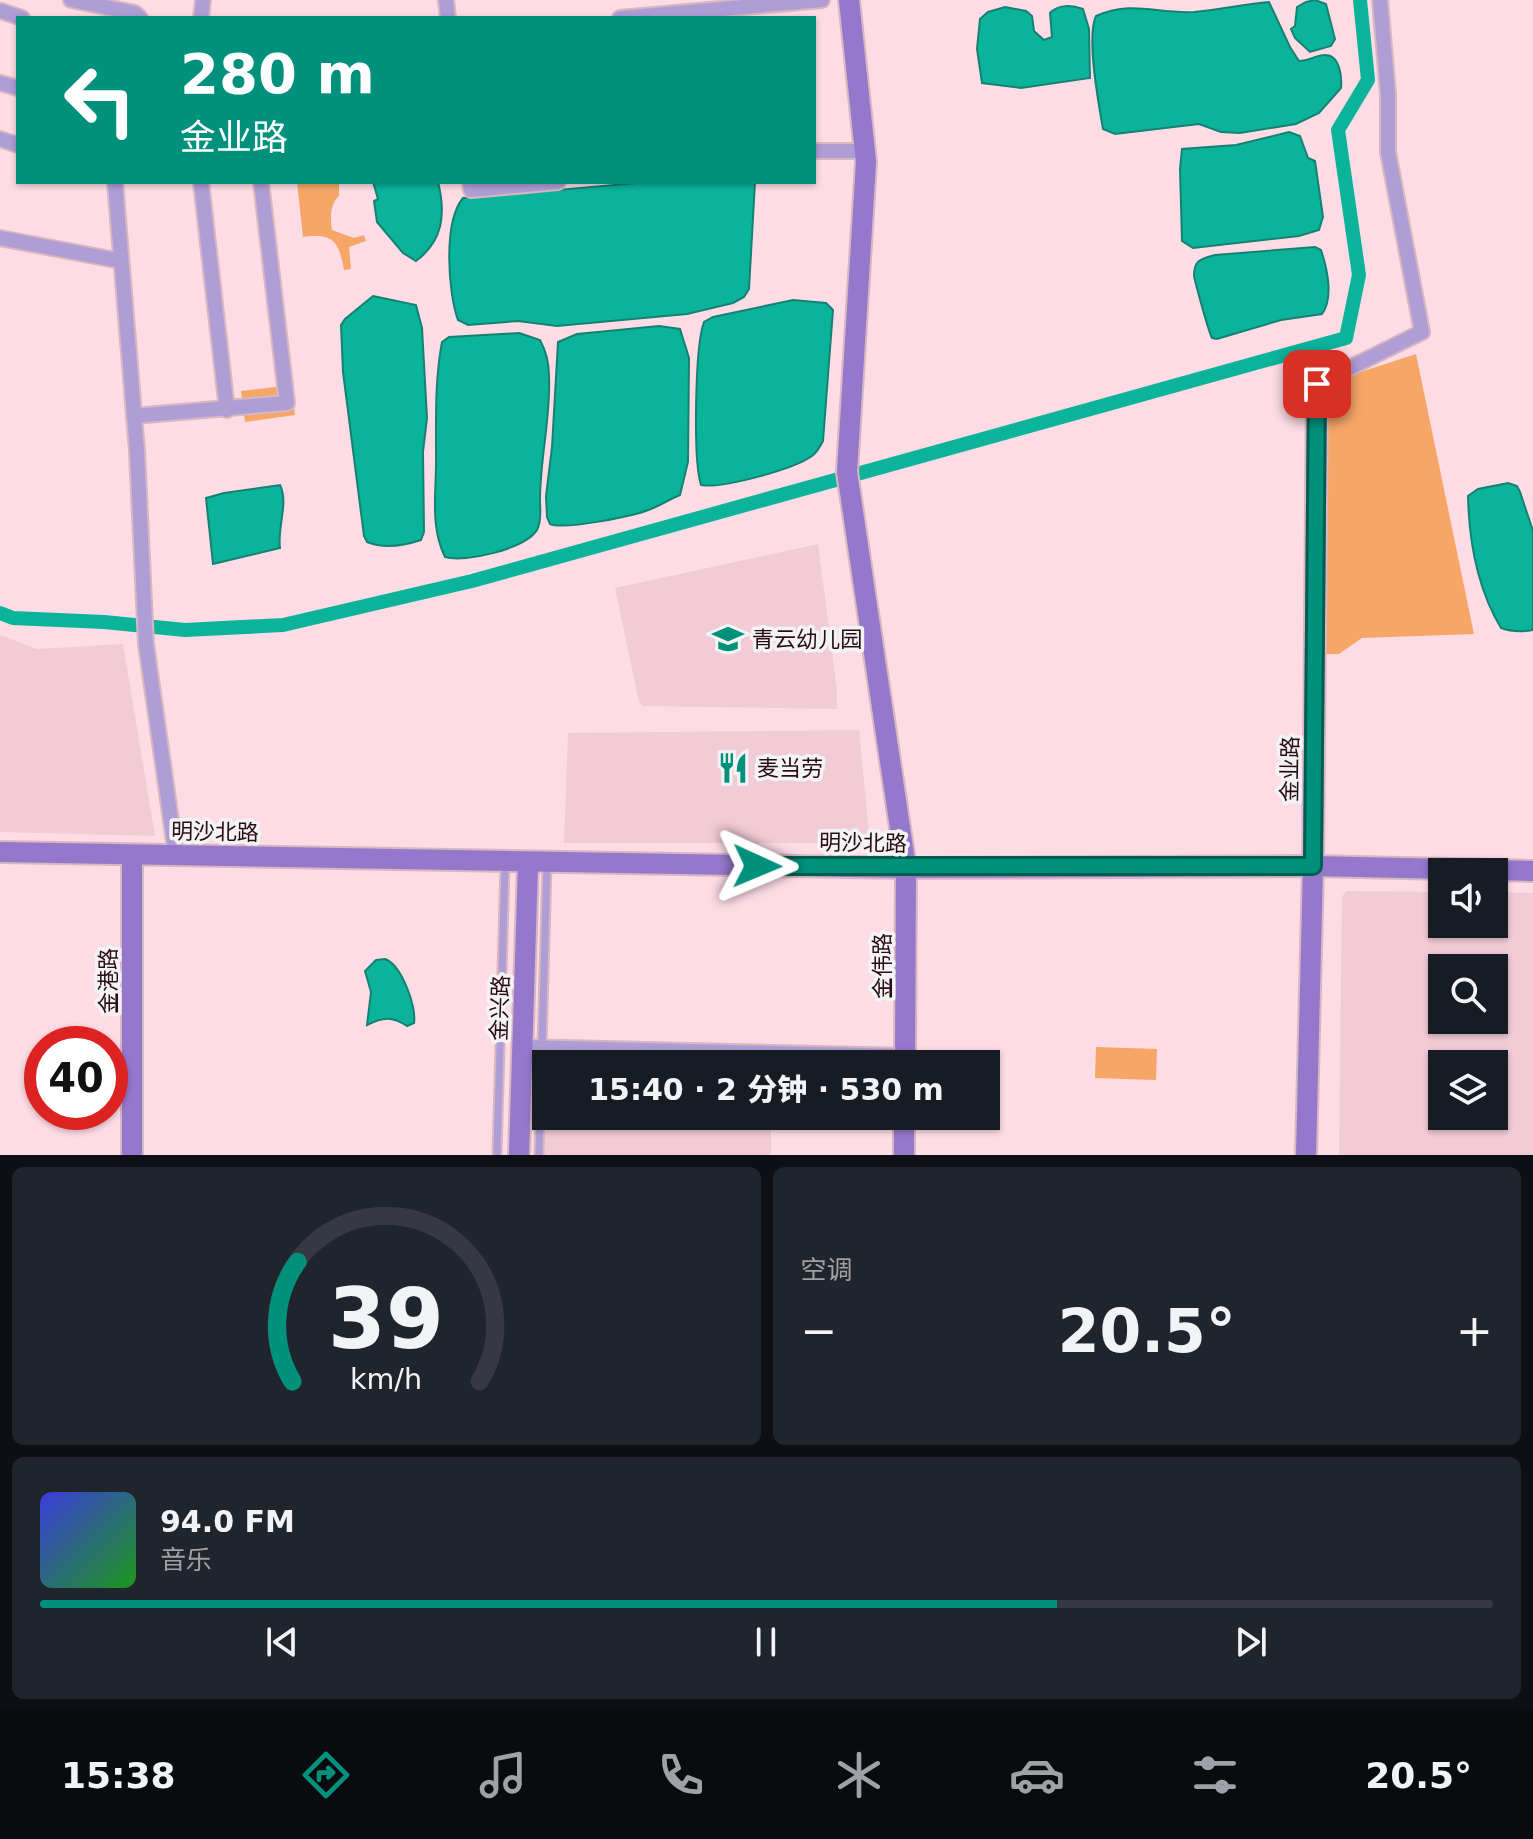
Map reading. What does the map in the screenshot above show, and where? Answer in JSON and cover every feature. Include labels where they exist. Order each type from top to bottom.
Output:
[{"type":"street","points":[[71,0],[101,12],[135,13],[138,16]]},
{"type":"street","points":[[666,16],[735,13],[822,0]]},
{"type":"street","name":"金伟路","points":[[849,0],[865,151],[848,478],[906,868],[905,1050]]},
{"type":"street","points":[[1317,384],[1422,332],[1388,152],[1388,94],[1380,0]]},
{"type":"street","points":[[816,151],[865,151]]},
{"type":"street","points":[[115,184],[134,416],[146,644],[176,856]]},
{"type":"street","points":[[201,184],[227,410]]},
{"type":"street","points":[[134,416],[287,403],[261,184]]},
{"type":"street","points":[[470,184],[471,190],[536,184]]},
{"type":"street","points":[[0,238],[121,261]]},
{"type":"street","name":"金业路","points":[[1306,1155],[1313,866],[1317,384]]},
{"type":"street","name":"明沙北路","points":[[0,852],[906,868],[1313,866],[1533,871]]},
{"type":"street","name":"金港路","points":[[132,855],[132,1155]]},
{"type":"street","name":"金兴路","points":[[519,1155],[532,1047],[538,863]]},
{"type":"street","points":[[532,1047],[618,1050]]},
{"type":"street","points":[[904,1130],[904,1155]]},
{"type":"lane","points":[[497,1155],[505,862]]},
{"type":"lane","points":[[532,1047],[539,1155]]},
{"type":"shaded area","points":[[1315,0],[1326,4],[1335,39],[1331,46],[1310,52],[1295,38],[1291,29],[1295,26],[1297,7]]},
{"type":"shaded area","points":[[1269,2],[1299,61],[1325,55],[1337,63],[1341,88],[1319,113],[1296,124],[1240,133],[1221,132],[1199,124],[1115,134],[1103,129],[1092,39],[1096,16],[1133,8],[1194,12]]},
{"type":"shaded area","points":[[1065,6],[1083,9],[1089,29],[1090,78],[1021,88],[982,83],[977,49],[980,19],[988,12],[1005,7],[1026,11],[1032,16],[1034,31],[1044,40],[1052,37],[1050,13],[1053,10]]},
{"type":"shaded area","points":[[1289,132],[1300,136],[1308,158],[1315,161],[1323,217],[1319,230],[1299,236],[1193,248],[1182,241],[1182,149],[1236,145]]},
{"type":"shaded area","points":[[297,184],[339,184],[339,196],[331,212],[332,230],[354,238],[364,235],[366,241],[349,247],[351,269],[344,270],[337,246],[328,238],[303,237]]},
{"type":"shaded area","points":[[374,184],[438,184],[442,205],[440,226],[432,245],[416,261],[403,253],[377,222],[374,201],[378,199]]},
{"type":"shaded area","points":[[626,184],[755,184],[749,289],[744,297],[733,303],[687,314],[557,326],[518,321],[468,325],[458,320],[449,258],[452,223],[463,198]]},
{"type":"shaded area","points":[[1315,247],[1321,250],[1328,283],[1328,300],[1322,314],[1281,320],[1212,338],[1194,276],[1199,261],[1215,255]]},
{"type":"shaded area","points":[[373,296],[416,305],[422,328],[427,418],[423,452],[424,532],[421,540],[394,546],[367,542],[364,536],[343,372],[341,325]]},
{"type":"shaded area","points":[[793,300],[826,303],[833,310],[823,441],[812,456],[790,467],[741,481],[701,485],[696,403],[704,322],[713,317]]},
{"type":"shaded area","points":[[659,326],[680,329],[689,358],[688,462],[680,495],[651,509],[616,518],[585,524],[550,524],[546,496],[558,342],[577,334]]},
{"type":"shaded area","points":[[519,333],[540,340],[548,366],[549,391],[539,526],[520,543],[494,553],[466,558],[445,557],[437,532],[435,506],[436,398],[442,342],[449,337]]},
{"type":"shaded area","points":[[1416,354],[1474,634],[1362,638],[1339,654],[1319,654],[1321,400],[1329,386],[1342,378]]},
{"type":"shaded area","points":[[292,385],[295,415],[245,422],[241,391]]},
{"type":"shaded area","points":[[1508,483],[1517,486],[1533,531],[1533,630],[1529,631],[1501,628],[1480,581],[1470,530],[1468,496],[1478,489]]},
{"type":"shaded area","points":[[280,485],[283,507],[280,548],[213,564],[206,498]]},
{"type":"shaded area","name":"青云幼儿园","points":[[818,544],[837,709],[643,706],[639,702],[615,588]]},
{"type":"shaded area","points":[[0,635],[37,649],[123,644],[155,836],[0,832]]},
{"type":"shaded area","points":[[859,730],[870,843],[564,843],[568,733]]},
{"type":"shaded area","points":[[1347,891],[1428,892],[1428,938],[1508,938],[1508,892],[1533,893],[1533,1155],[1339,1155],[1342,896]]},
{"type":"shaded area","points":[[385,959],[397,969],[410,997],[414,1023],[407,1026],[387,1019],[367,1025],[371,992],[365,971],[376,960]]},
{"type":"shaded area","points":[[1096,1047],[1157,1049],[1156,1080],[1095,1078]]},
{"type":"shaded area","points":[[542,1130],[771,1130],[771,1155],[542,1155]]},
{"type":"waterway","points":[[0,613],[13,618],[185,630],[283,625],[472,581],[1346,338],[1359,275],[1338,130],[1368,80],[1360,0]]},
{"type":"place","name":"青云幼儿园","points":[[728,639]]},
{"type":"place","name":"麦当劳","points":[[733,768]]},
{"type":"route","points":[[757,866],[1313,866],[1317,384]]}]
